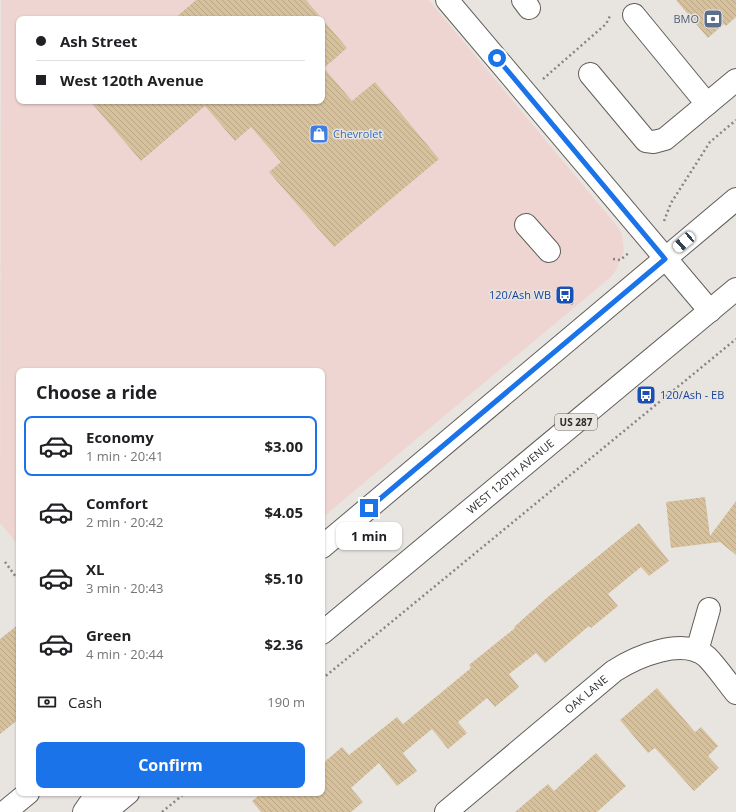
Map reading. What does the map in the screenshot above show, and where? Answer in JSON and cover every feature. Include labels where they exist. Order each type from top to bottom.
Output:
[{"type":"main road","points":[[447,0],[710,311]]},
{"type":"main road","points":[[634,14],[707,104]]},
{"type":"main road","points":[[590,74],[646,141],[654,142],[665,139],[736,80]]},
{"type":"main road","points":[[325,544],[736,199]]},
{"type":"main road","points":[[526,225],[549,251]]},
{"type":"main road","name":"WEST 120TH AVENUE","points":[[325,630],[736,289]]},
{"type":"main road","points":[[709,609],[697,651],[706,657],[736,693]]},
{"type":"main road","name":"OAK LANE","points":[[446,812],[614,671],[654,652],[675,648],[685,648],[697,651]]},
{"type":"main road","points":[[5,812],[24,796]]},
{"type":"main road","points":[[84,812],[95,796]]},
{"type":"main road","points":[[105,812],[124,796]]},
{"type":"path","points":[[538,83],[606,24],[611,13]]},
{"type":"path","points":[[613,259],[620,260],[663,224],[671,203],[710,142],[736,120]]},
{"type":"path","points":[[325,677],[736,339]]},
{"type":"path","points":[[5,562],[16,577]]},
{"type":"path","points":[[162,812],[181,796]]},
{"type":"shaded area","points":[[1,0],[429,0],[617,226],[622,234],[624,251],[616,270],[611,277],[325,515],[325,368],[16,368],[16,542],[0,523]]},
{"type":"building","points":[[196,0],[306,0],[320,16],[177,16]]},
{"type":"building","name":"BMO","points":[[676,0],[736,0],[736,17],[726,26],[724,24],[708,38]]},
{"type":"building","points":[[325,22],[347,48],[325,67]]},
{"type":"building","points":[[325,69],[352,101],[375,82],[439,159],[334,247],[269,172],[281,162],[251,127],[235,141],[205,106],[141,161],[93,104],[325,104]]},
{"type":"building","points":[[705,497],[710,536],[736,501],[736,555],[720,542],[671,548],[666,502]]},
{"type":"building","points":[[639,523],[669,561],[649,576],[641,567],[608,594],[618,606],[591,628],[589,626],[545,663],[536,653],[509,674],[519,687],[495,707],[487,698],[458,722],[467,733],[448,749],[432,729],[403,753],[417,771],[397,786],[379,763],[351,788],[363,802],[351,812],[261,812],[252,801],[258,796],[325,796],[325,761],[342,747],[349,755],[397,717],[403,724],[471,668],[469,665],[515,628],[514,627],[549,596]]},
{"type":"building","points":[[16,626],[16,721],[0,734],[0,639]]},
{"type":"building","points":[[657,688],[695,732],[701,727],[718,746],[708,756],[719,768],[694,791],[655,748],[648,753],[620,720]]},
{"type":"building","points":[[596,753],[626,786],[597,812],[515,812],[548,784],[554,791]]},
{"type":"place","name":"BMO","points":[[713,19]]},
{"type":"place","name":"Chevrolet","points":[[319,134]]},
{"type":"place","name":"120/Ash WB","points":[[565,295]]},
{"type":"place","name":"120/Ash - EB","points":[[646,395]]},
{"type":"route","points":[[369,508],[665,259],[497,58]]}]
